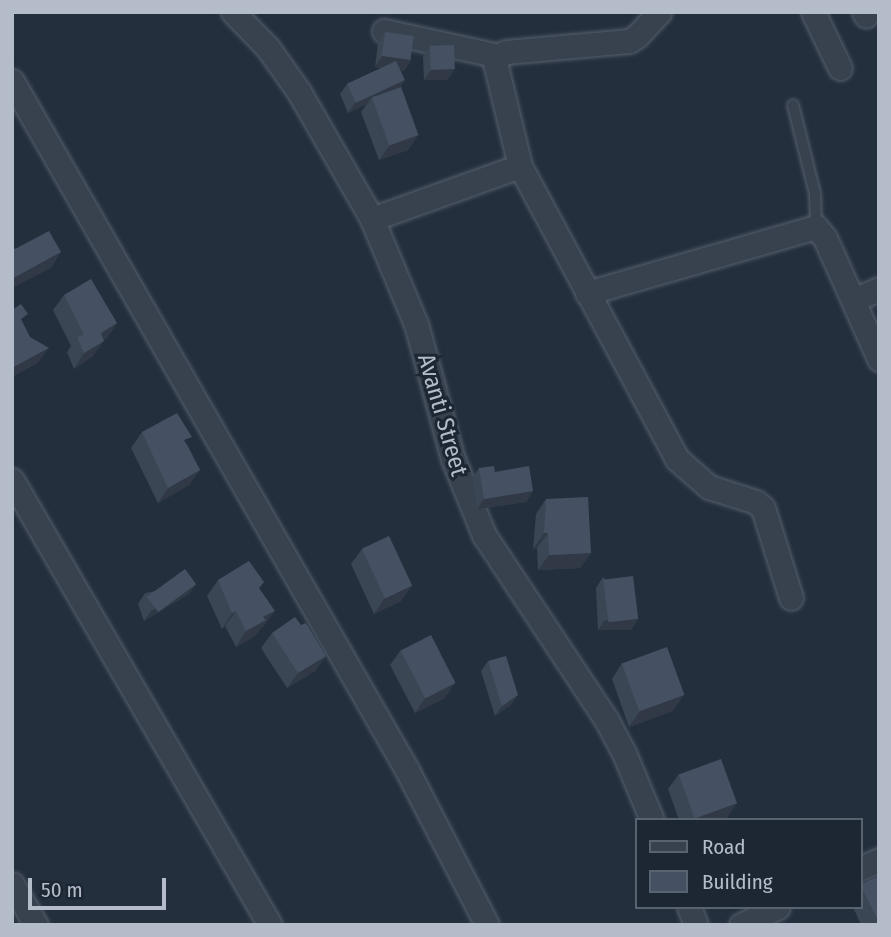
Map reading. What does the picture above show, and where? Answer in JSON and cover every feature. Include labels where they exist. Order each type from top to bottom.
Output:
[{"type":"street","name":"Avanti Street","points":[[233,12],[268,48],[299,92],[372,219],[415,324],[453,459],[484,535],[607,721],[624,753],[651,818]]},
{"type":"street","points":[[659,12],[629,41],[506,52],[495,62],[520,166],[677,459],[709,487],[756,502],[763,508],[791,598]]},
{"type":"street","points":[[813,12],[840,68]]},
{"type":"street","points":[[384,31],[499,56]]},
{"type":"street","points":[[12,81],[407,769],[487,925]]},
{"type":"street","points":[[372,219],[520,166]]},
{"type":"street","points":[[587,293],[817,227],[825,238],[879,359]]},
{"type":"street","points":[[853,300],[879,289]]},
{"type":"street","points":[[12,480],[270,925]]},
{"type":"street","points":[[863,867],[879,860]]},
{"type":"street","points":[[12,884],[36,925]]},
{"type":"street","points":[[741,925],[774,909]]},
{"type":"lane","points":[[793,105],[815,194],[817,227]]},
{"type":"building","points":[[385,32],[414,36],[410,60],[382,56]]},
{"type":"building","points":[[454,45],[455,69],[431,70],[430,46]]},
{"type":"building","points":[[396,61],[405,80],[356,103],[347,84]]},
{"type":"building","points":[[401,87],[418,135],[389,146],[372,98]]},
{"type":"building","points":[[49,231],[61,252],[12,279],[12,244],[15,249]]},
{"type":"building","points":[[91,279],[117,323],[101,333],[104,341],[84,353],[77,337],[84,335],[64,295]]},
{"type":"building","points":[[21,304],[28,314],[21,319],[30,337],[49,348],[12,368],[12,310]]},
{"type":"building","points":[[177,413],[192,437],[184,440],[200,470],[168,488],[142,432]]},
{"type":"building","points":[[494,466],[495,472],[529,466],[533,491],[484,499],[479,468]]},
{"type":"building","points":[[588,497],[591,553],[549,555],[548,533],[544,533],[546,499]]},
{"type":"building","points":[[389,536],[412,586],[385,599],[362,549]]},
{"type":"building","points":[[249,561],[264,582],[259,588],[275,611],[263,617],[266,620],[246,631],[236,611],[232,613],[218,580]]},
{"type":"building","points":[[185,569],[196,584],[158,612],[147,597]]},
{"type":"building","points":[[633,576],[638,619],[608,622],[603,580]]},
{"type":"building","points":[[295,617],[301,625],[306,623],[326,656],[298,673],[272,633]]},
{"type":"building","points":[[431,635],[456,683],[425,699],[401,650]]},
{"type":"building","points":[[667,647],[684,695],[639,711],[622,663]]},
{"type":"building","points":[[506,656],[518,695],[502,706],[488,661]]},
{"type":"building","points":[[721,759],[737,803],[695,818],[679,774]]},
{"type":"building","points":[[879,876],[879,924],[863,890],[863,883]]}]
